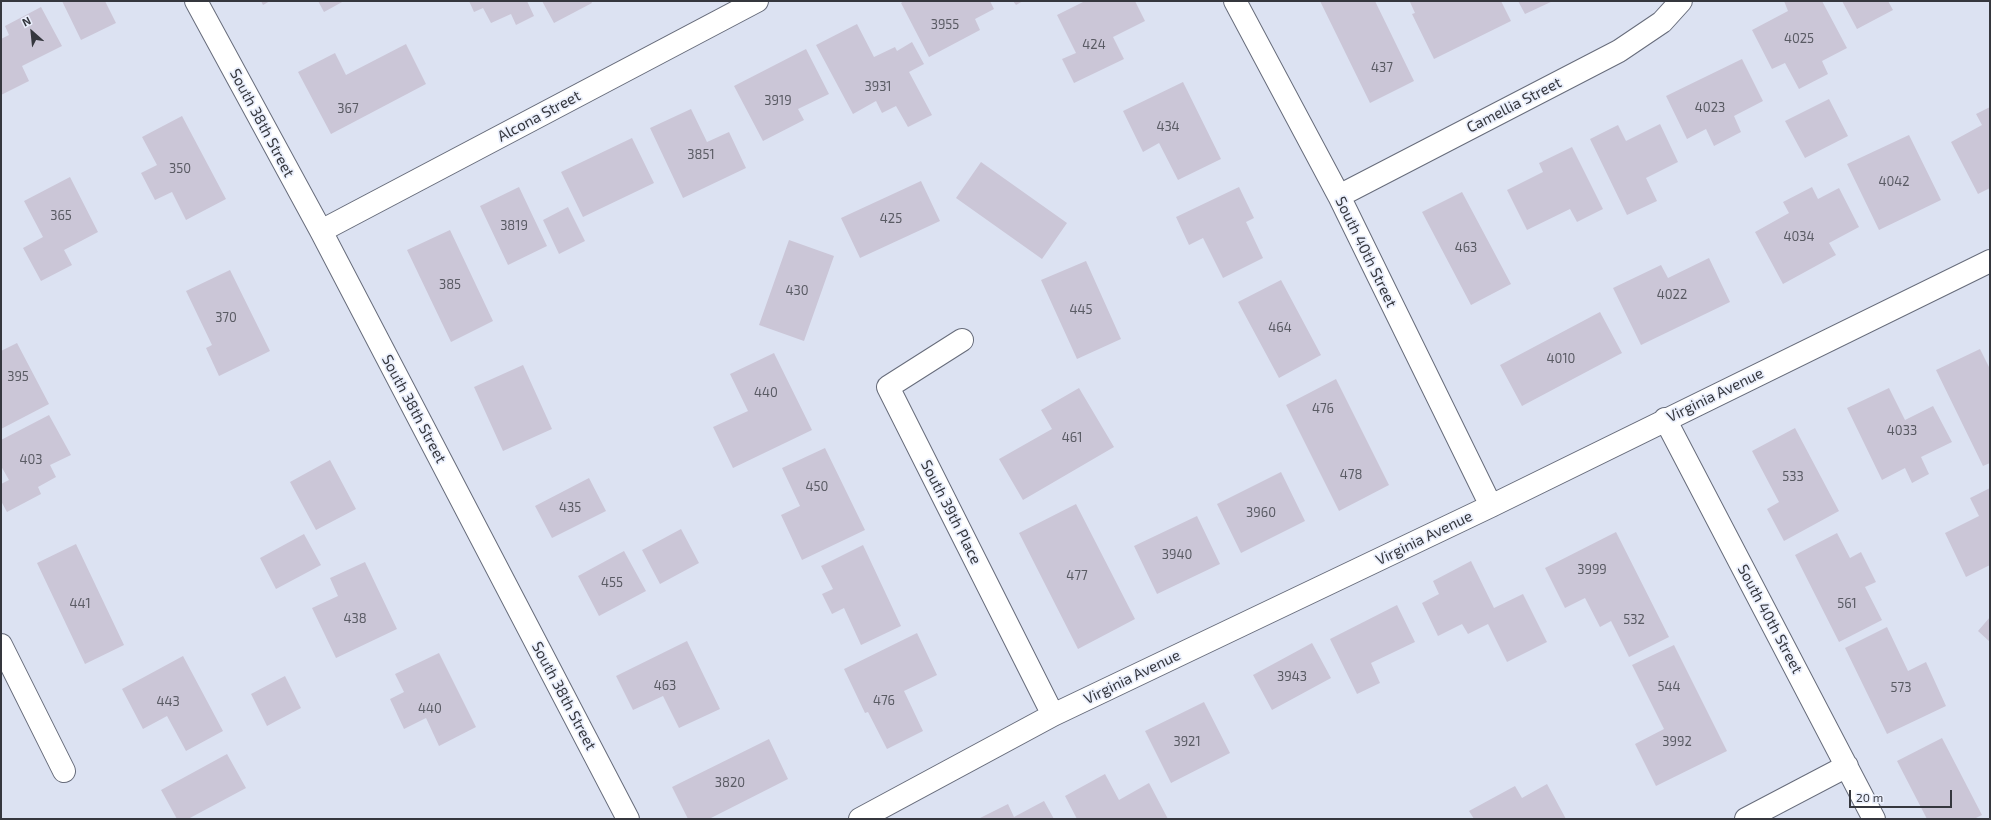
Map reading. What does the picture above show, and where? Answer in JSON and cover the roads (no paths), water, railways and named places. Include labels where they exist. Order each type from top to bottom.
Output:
[{"type":"street","name":"South 38th Street","points":[[196,1],[321,231],[628,819]]},
{"type":"street","name":"Alcona Street","points":[[321,231],[757,1]]},
{"type":"street","name":"South 40th Street","points":[[1235,1],[1339,196],[1490,506]]},
{"type":"street","name":"Camellia Street","points":[[1339,196],[1619,51],[1662,22],[1681,1]]},
{"type":"street","name":"Virginia Avenue","points":[[860,819],[1053,715],[1490,506],[1990,260]]},
{"type":"street","name":"South 39th Place","points":[[962,340],[888,387],[1053,715]]},
{"type":"street","name":"South 40th Street","points":[[1665,419],[1874,819]]},
{"type":"street","points":[[1,645],[64,771]]},
{"type":"street","points":[[1746,819],[1847,766]]}]
